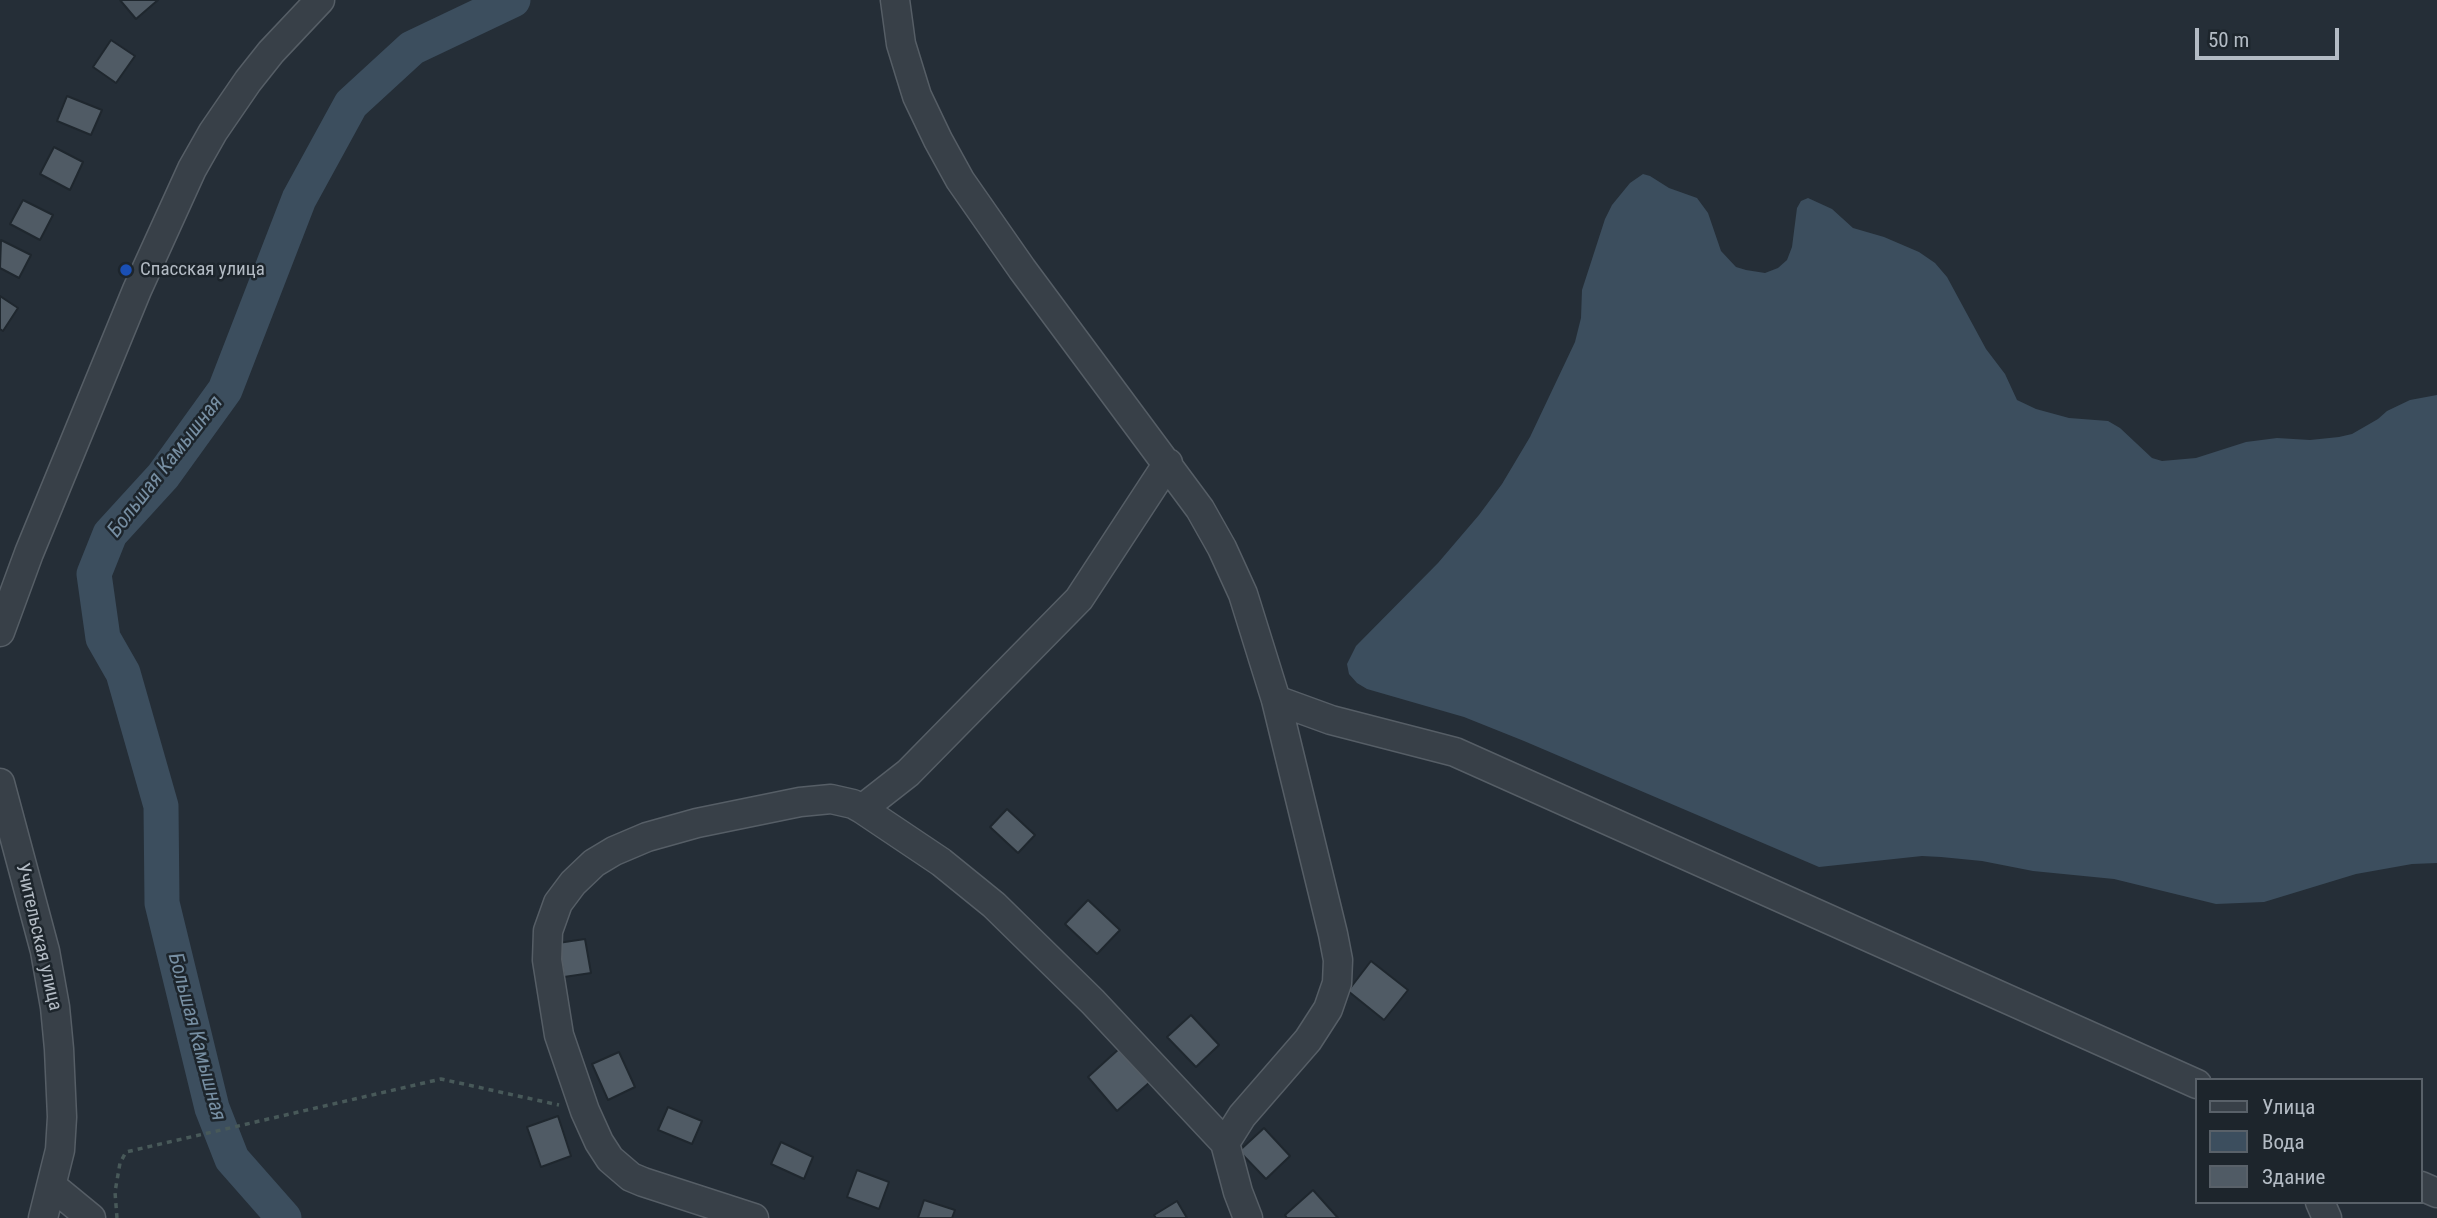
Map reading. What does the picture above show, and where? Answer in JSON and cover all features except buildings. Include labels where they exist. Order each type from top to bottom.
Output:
[{"type":"street","points":[[0,632],[29,553],[136,290],[192,169],[213,132],[248,81],[320,0]]},
{"type":"street","points":[[895,0],[901,44],[917,96],[960,180],[1022,269],[1200,509],[1243,594],[1276,700],[1333,934],[1338,960],[1337,983],[1328,1009],[1308,1040],[1242,1116],[1225,1143]]},
{"type":"street","points":[[862,809],[908,773],[1079,599],[1168,463]]},
{"type":"street","points":[[1276,700],[1331,720],[1455,751],[2196,1084]]},
{"type":"street","name":"Учительская улица","points":[[0,783],[45,951],[55,1007],[62,1117],[60,1150],[43,1218]]},
{"type":"street","points":[[754,1218],[631,1177],[610,1160],[584,1111],[559,1035],[547,960],[548,931],[558,903],[573,883],[594,863],[614,851],[647,837],[697,823],[800,802],[831,799],[862,809],[941,862],[994,905],[1093,1002],[1225,1143],[1248,1218]]},
{"type":"street","points":[[52,1185],[91,1218]]},
{"type":"path","points":[[117,1218],[115,1192],[120,1163],[126,1152],[441,1079],[584,1111]]},
{"type":"water","points":[[1643,174],[1669,188],[1697,198],[1708,213],[1721,251],[1736,267],[1746,270],[1765,273],[1778,268],[1787,260],[1792,247],[1797,208],[1801,201],[1808,198],[1832,209],[1853,228],[1884,237],[1919,252],[1935,263],[1947,277],[1986,349],[2005,374],[2017,400],[2036,409],[2069,418],[2108,421],[2120,428],[2152,458],[2162,461],[2196,458],[2246,442],[2277,438],[2310,440],[2352,434],[2387,411],[2410,400],[2437,395],[2437,863],[2412,864],[2356,874],[2264,902],[2216,904],[2114,879],[2033,871],[1982,861],[1941,857],[1922,856],[1819,867],[1464,717],[1367,689],[1357,683],[1349,674],[1347,664],[1356,646],[1438,563],[1479,515],[1502,484],[1530,437],[1575,342],[1581,318],[1582,290],[1605,219],[1612,205],[1630,183]]},
{"type":"waterway","name":"Большая Камышная","points":[[284,1218],[232,1159],[212,1108],[162,903],[161,806],[123,673],[103,638],[94,574],[110,534],[163,476],[225,390],[299,199],[351,104],[412,48],[513,0]]},
{"type":"place","name":"Спасская улица","points":[[126,270]]}]
